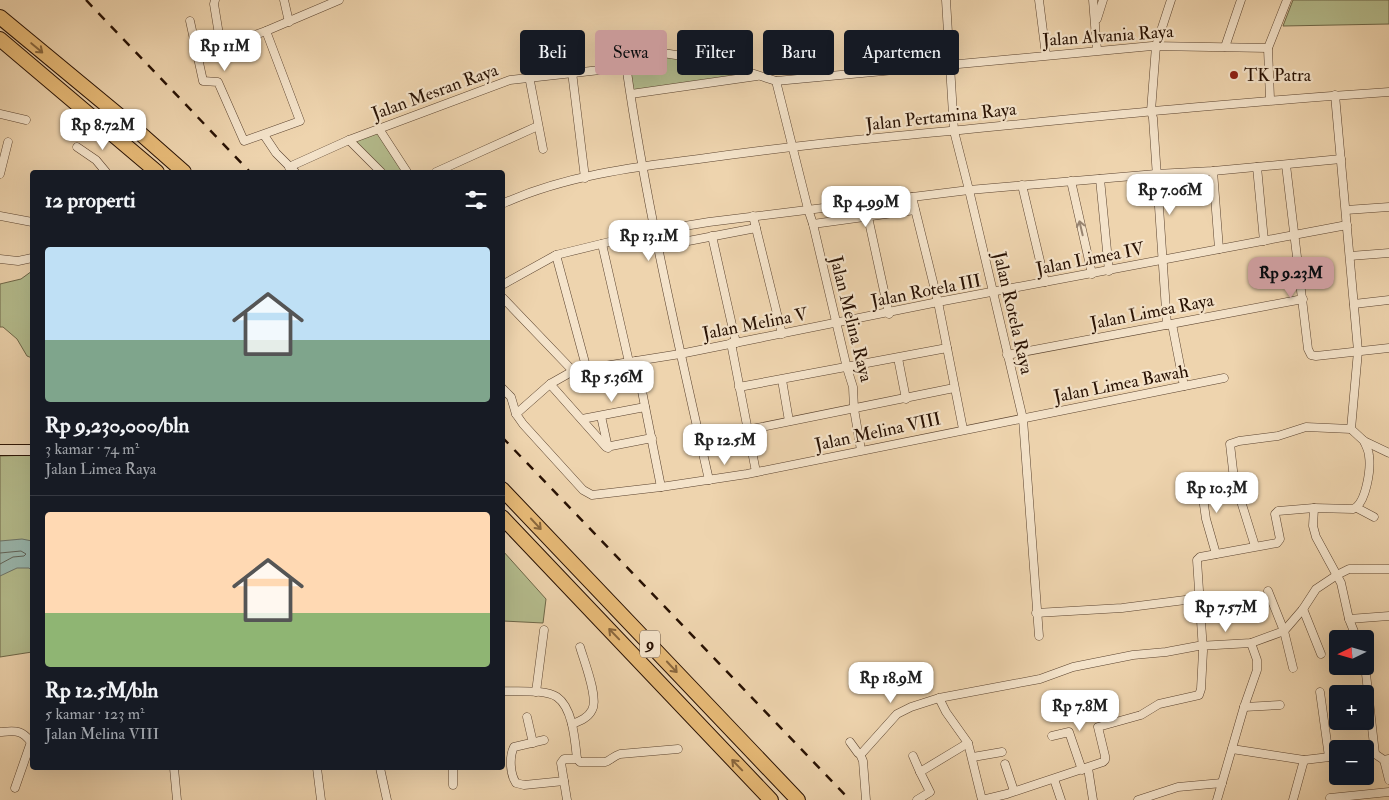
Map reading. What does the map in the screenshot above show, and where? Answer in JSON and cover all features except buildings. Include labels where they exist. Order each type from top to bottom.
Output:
[{"type":"highway","points":[[0,16],[182,170]]},
{"type":"highway","points":[[0,39],[155,170]]},
{"type":"highway","name":"9","points":[[505,491],[798,800]]},
{"type":"highway","name":"9","points":[[505,520],[771,800]]},
{"type":"street","points":[[215,0],[220,47],[289,22],[339,0]]},
{"type":"street","points":[[284,0],[289,22]]},
{"type":"street","name":"Jalan Rotela Raya","points":[[946,0],[948,30]]},
{"type":"street","points":[[1039,0],[1046,55]]},
{"type":"street","points":[[1093,0],[1097,50]]},
{"type":"street","points":[[1096,23],[1103,0]]},
{"type":"street","points":[[1171,0],[1156,46],[1151,111],[1162,260],[1169,324],[1184,386]]},
{"type":"street","points":[[1225,48],[1241,0]]},
{"type":"street","points":[[1270,99],[1268,48],[1287,0]]},
{"type":"street","points":[[190,22],[203,81],[218,82],[243,141],[300,121],[266,31]]},
{"type":"street","name":"Jalan Alvania Raya","points":[[959,64],[1156,46],[1268,48]]},
{"type":"street","name":"Jalan Mesran Raya","points":[[667,54],[714,61],[776,81]]},
{"type":"street","name":"Jalan Mesran Raya","points":[[292,170],[349,140],[510,80],[540,75]]},
{"type":"street","points":[[572,75],[585,178]]},
{"type":"street","points":[[627,75],[657,247],[709,480]]},
{"type":"street","points":[[630,94],[760,75]]},
{"type":"street","name":"Jalan Alvania Raya","points":[[776,81],[844,75]]},
{"type":"street","name":"Jalan Rotela Raya","points":[[951,75],[954,131],[970,190],[1023,419],[1039,636]]},
{"type":"street","points":[[529,76],[542,149]]},
{"type":"street","name":"Jalan Melina Raya","points":[[776,81],[853,387],[854,409],[861,450]]},
{"type":"street","name":"Jalan Pertamina Raya","points":[[505,203],[519,196],[585,178],[642,166],[792,146],[1270,99],[1389,92]]},
{"type":"street","points":[[1335,95],[1358,351],[1351,429]]},
{"type":"street","points":[[0,114],[26,120]]},
{"type":"street","points":[[440,170],[538,126]]},
{"type":"street","points":[[379,129],[406,170]]},
{"type":"street","points":[[264,134],[276,153],[292,170]]},
{"type":"street","points":[[349,140],[379,170]]},
{"type":"street","points":[[0,174],[8,142]]},
{"type":"street","points":[[77,147],[96,160],[104,170]]},
{"type":"street","points":[[505,283],[556,255],[682,226],[970,190],[1341,159]]},
{"type":"street","points":[[1286,164],[1308,349],[1311,355],[1389,348]]},
{"type":"street","points":[[1257,167],[1264,240]]},
{"type":"street","points":[[1213,171],[1219,249]]},
{"type":"street","points":[[1100,179],[1109,271]]},
{"type":"street","points":[[1071,181],[1092,274]]},
{"type":"street","points":[[1022,185],[1045,282]]},
{"type":"street","points":[[912,197],[938,302],[963,429]]},
{"type":"street","points":[[1346,210],[1389,207]]},
{"type":"street","points":[[813,224],[915,210]]},
{"type":"street","points":[[0,216],[30,222]]},
{"type":"street","points":[[753,216],[782,334]]},
{"type":"street","points":[[868,217],[889,314]]},
{"type":"street","name":"Jalan Limea IV","points":[[993,292],[1347,225]]},
{"type":"street","points":[[682,226],[685,242]]},
{"type":"street","points":[[657,247],[756,228]]},
{"type":"street","points":[[712,236],[756,472]]},
{"type":"street","points":[[602,244],[645,408],[661,487]]},
{"type":"street","points":[[1350,256],[1389,253]]},
{"type":"street","points":[[556,255],[586,370]]},
{"type":"street","points":[[0,259],[18,261],[30,258]]},
{"type":"street","name":"Jalan Rotela III","points":[[836,324],[993,292]]},
{"type":"street","name":"Jalan Limea Raya","points":[[1007,355],[1303,299]]},
{"type":"street","points":[[505,300],[573,371],[550,384],[516,414],[511,397],[505,391]]},
{"type":"street","points":[[1354,304],[1389,300]]},
{"type":"street","name":"Jalan Melina V","points":[[573,371],[680,354],[836,324]]},
{"type":"street","points":[[739,387],[947,348]]},
{"type":"street","points":[[898,358],[906,399]]},
{"type":"street","name":"Jalan Limea Bawah","points":[[1023,419],[1224,378]]},
{"type":"street","points":[[782,380],[789,421]]},
{"type":"street","points":[[550,384],[602,444],[608,448],[652,438]]},
{"type":"street","points":[[747,430],[954,388]]},
{"type":"street","points":[[582,420],[645,408]]},
{"type":"street","name":"Jalan Melina VIII","points":[[516,414],[583,490],[592,495],[661,487],[756,472],[963,429],[1023,419]]},
{"type":"street","points":[[601,416],[608,448]]},
{"type":"street","points":[[1256,546],[1234,479],[1229,448],[1231,443],[1278,436],[1306,426],[1351,429],[1364,441],[1389,453]]},
{"type":"street","points":[[1357,508],[1363,499],[1369,471],[1368,450],[1364,441]]},
{"type":"street","points":[[0,450],[30,450]]},
{"type":"street","points":[[1200,477],[1206,519],[1216,554]]},
{"type":"street","points":[[1314,508],[1313,526],[1316,537],[1341,583],[1353,630]]},
{"type":"street","points":[[939,698],[946,712],[968,743],[973,757],[982,800],[1010,795],[1103,762],[1106,760],[1098,727],[1141,715],[1159,704],[1199,695],[1201,689],[1202,646],[1201,598],[1197,560],[1200,557],[1256,546],[1277,544],[1280,539],[1275,514],[1278,511],[1314,508],[1357,508],[1374,517]]},
{"type":"street","points":[[860,754],[897,714],[904,710],[939,698],[1040,680],[1073,667],[1133,655],[1202,646],[1251,644],[1284,631],[1303,609],[1316,589],[1337,575],[1349,570],[1389,570]]},
{"type":"street","points":[[1268,591],[1284,631],[1293,668]]},
{"type":"street","points":[[1036,613],[1122,608],[1201,598]]},
{"type":"street","points":[[1303,609],[1321,654]]},
{"type":"street","points":[[1349,619],[1389,616]]},
{"type":"street","points":[[536,692],[544,630]]},
{"type":"street","points":[[1217,800],[1244,707],[1257,670],[1257,660],[1251,644]]},
{"type":"street","points":[[572,724],[588,715],[594,706],[590,682],[580,647]]},
{"type":"street","points":[[1366,675],[1375,754],[1387,759],[1389,780]]},
{"type":"street","points":[[505,691],[536,692],[557,698],[564,705],[572,724],[577,759]]},
{"type":"street","points":[[1232,749],[1304,760],[1329,757],[1320,692]]},
{"type":"street","points":[[1244,707],[1280,705]]},
{"type":"street","points":[[527,717],[533,743]]},
{"type":"street","points":[[0,732],[15,730],[30,740]]},
{"type":"street","points":[[1052,736],[1069,732],[1085,769],[1093,800]]},
{"type":"street","points":[[544,740],[514,747],[511,752],[513,778],[516,783],[524,785],[564,781]]},
{"type":"street","points":[[850,742],[863,761],[866,800]]},
{"type":"street","points":[[920,772],[968,743]]},
{"type":"street","points":[[15,788],[30,747]]},
{"type":"street","points":[[567,800],[562,761],[564,759],[577,759],[580,762],[605,762],[612,756],[620,754],[678,749]]},
{"type":"street","points":[[973,757],[1002,752]]},
{"type":"street","points":[[913,756],[930,792],[917,800]]},
{"type":"street","points":[[1293,800],[1304,760]]},
{"type":"street","points":[[1005,764],[1010,795]]},
{"type":"street","points":[[174,770],[177,800]]},
{"type":"street","points":[[317,770],[321,800]]},
{"type":"street","points":[[380,770],[387,800]]},
{"type":"street","points":[[453,770],[453,785]]},
{"type":"street","points":[[1054,779],[1061,800]]},
{"type":"street","points":[[1138,800],[1178,787],[1222,782]]},
{"type":"street","points":[[1330,798],[1389,792]]},
{"type":"green space","points":[[1293,0],[1389,0],[1389,24],[1283,26]]},
{"type":"green space","points":[[667,54],[677,56],[677,75],[753,75],[753,73],[760,75],[631,94],[630,75],[667,75]]},
{"type":"green space","points":[[378,131],[403,170],[382,170],[352,140]]},
{"type":"green space","points":[[30,272],[30,357],[27,356],[17,339],[3,327],[0,327],[0,284],[21,279]]},
{"type":"green space","points":[[30,455],[30,652],[0,657],[0,456]]},
{"type":"green space","points":[[505,553],[546,599],[543,623],[505,621]]},
{"type":"water","points":[[22,539],[30,541],[30,569],[17,568],[0,576],[0,541]]},
{"type":"railway","points":[[86,0],[248,170]]},
{"type":"railway","points":[[505,440],[850,800]]},
{"type":"place","name":"TK Patra","points":[[1234,75]]}]
